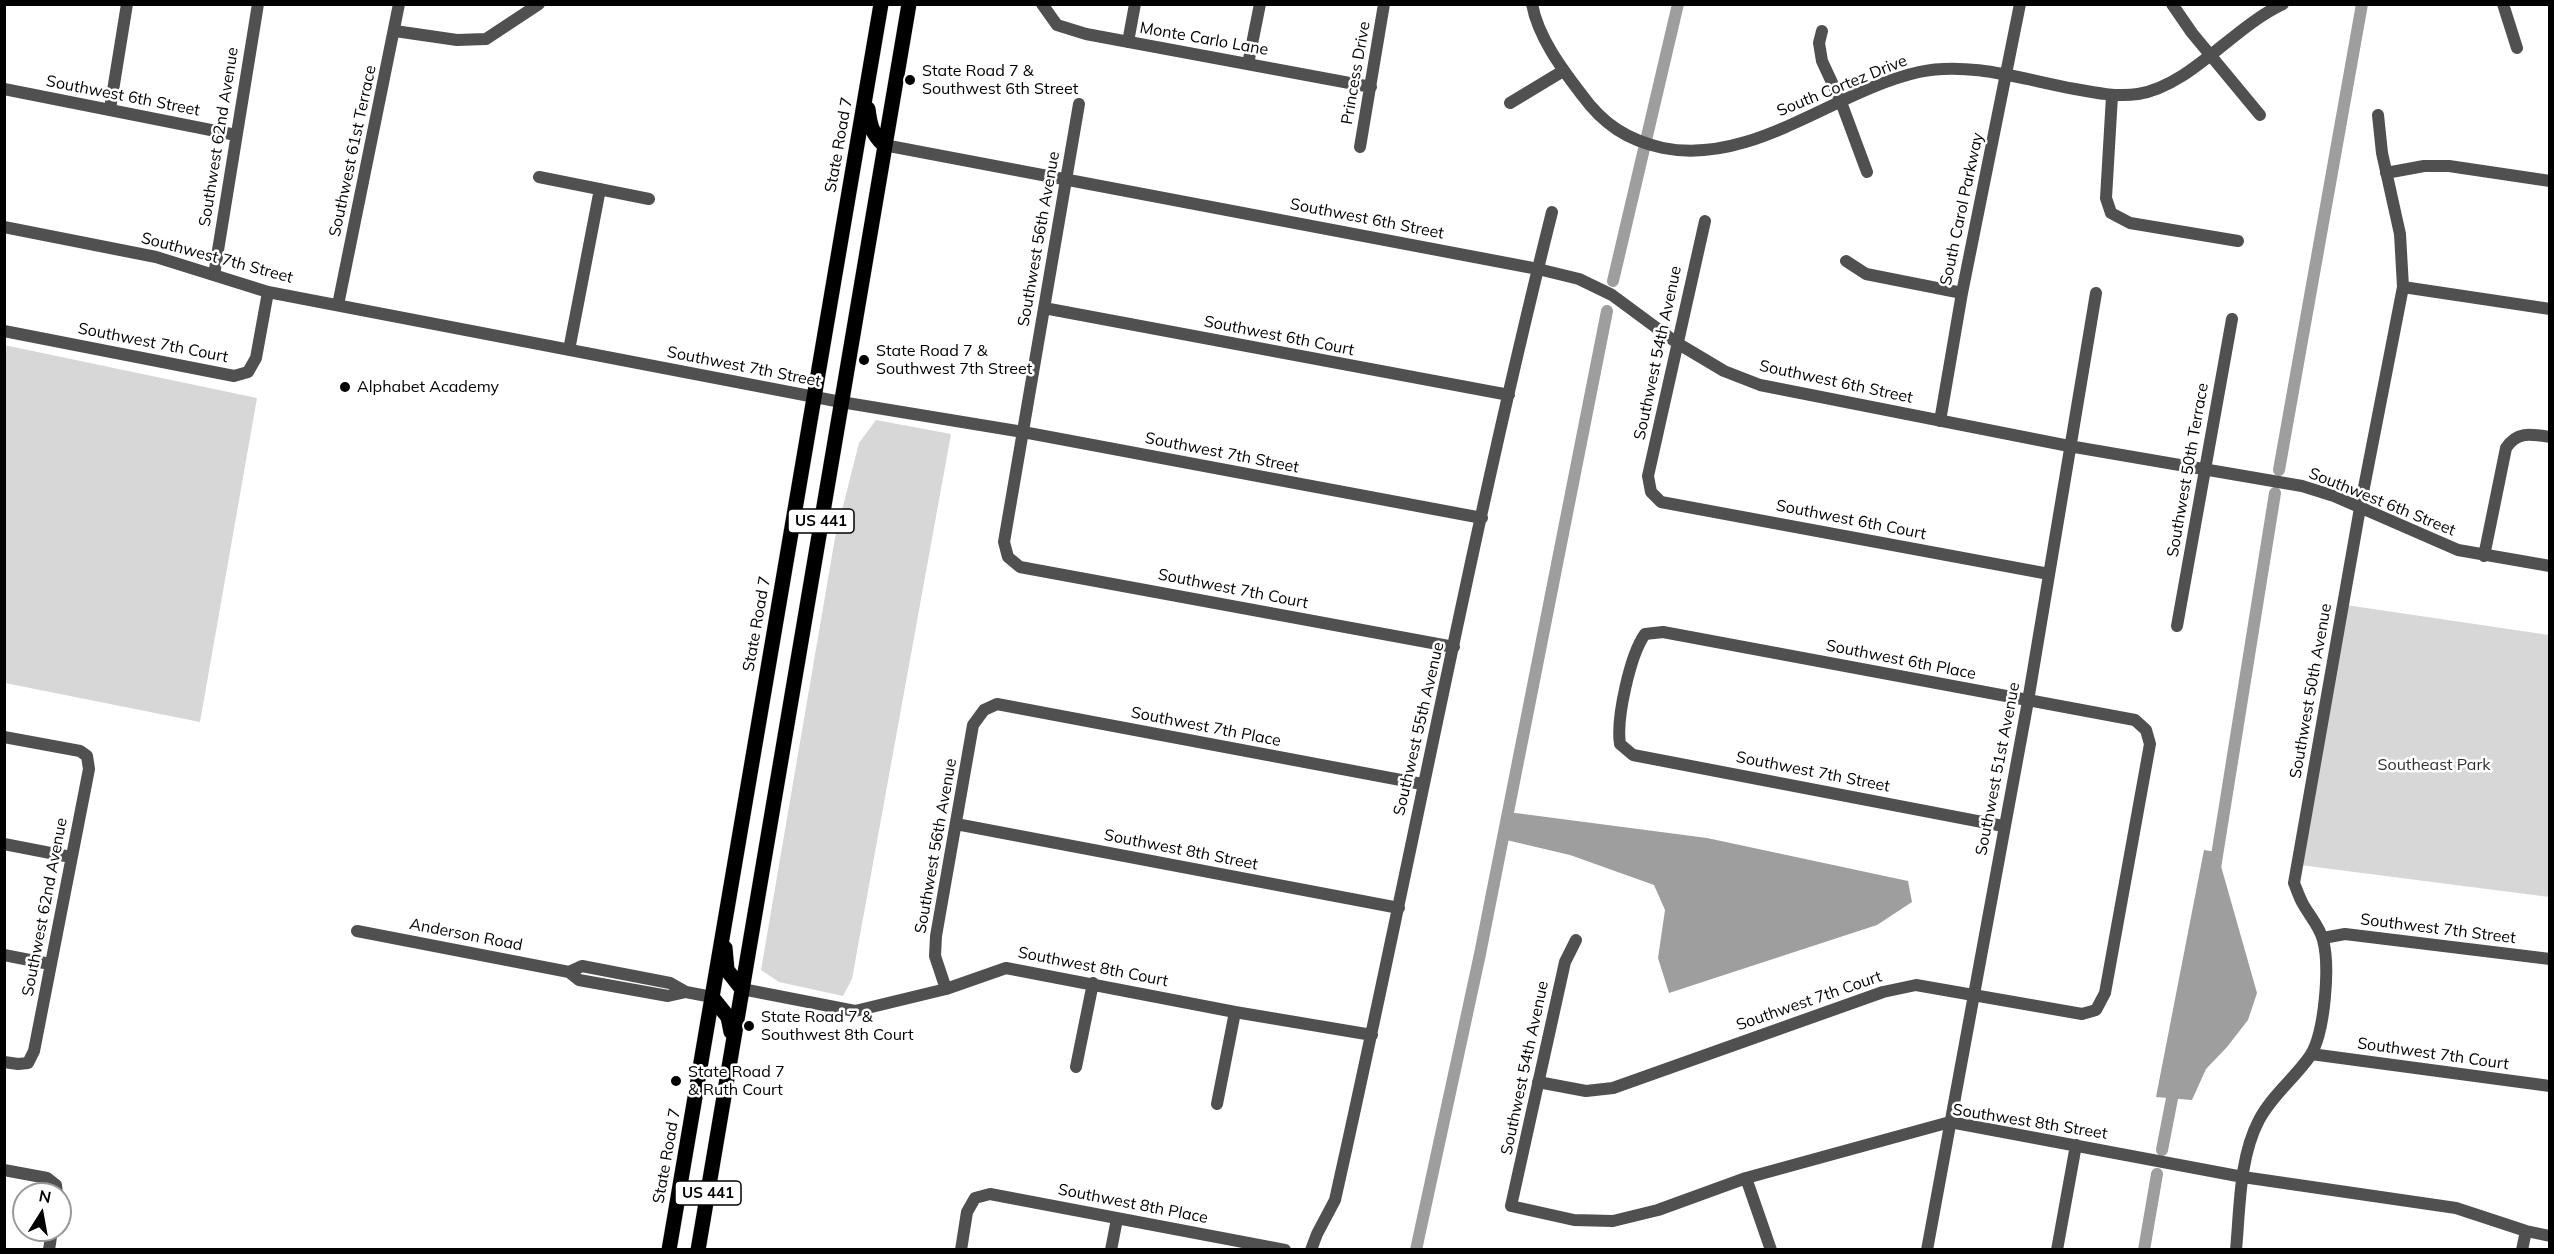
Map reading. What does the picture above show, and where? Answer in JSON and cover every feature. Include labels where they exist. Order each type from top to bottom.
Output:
[{"type":"main road","name":"State Road 7","points":[[670,1250],[880,4]]},
{"type":"main road","name":"US 441","points":[[698,1250],[909,4]]},
{"type":"main road","points":[[865,94],[871,129],[884,145]]},
{"type":"main road","points":[[723,930],[728,970],[742,989]]},
{"type":"main road","points":[[712,997],[728,1017],[733,1038]]},
{"type":"street","points":[[110,109],[127,4]]},
{"type":"street","name":"Southwest 62nd Avenue","points":[[214,275],[258,4]]},
{"type":"street","name":"Southwest 61st Terrace","points":[[338,305],[399,4]]},
{"type":"street","points":[[394,31],[457,40],[486,39],[539,4]]},
{"type":"street","name":"Monte Carlo Lane","points":[[1042,4],[1057,25],[1086,34],[1371,87]]},
{"type":"street","points":[[1128,42],[1135,4]]},
{"type":"street","points":[[1248,64],[1260,4]]},
{"type":"street","name":"Princess Drive","points":[[1360,147],[1384,4]]},
{"type":"street","name":"South Cortez Drive","points":[[1532,4],[1541,29],[1563,70],[1596,113],[1628,137],[1656,146],[1691,151],[1733,146],[1900,77],[1920,72],[1960,69],[2112,96],[2139,94],[2161,88],[2257,18],[2283,4]]},
{"type":"street","name":"South Carol Parkway","points":[[1940,421],[1962,293],[2020,4]]},
{"type":"street","points":[[2172,4],[2192,33],[2260,116]]},
{"type":"street","points":[[2503,4],[2517,48]]},
{"type":"street","points":[[1822,31],[1819,43],[1822,61],[1841,102],[1867,172]]},
{"type":"street","points":[[1510,103],[1563,70]]},
{"type":"street","name":"Southwest 6th Street","points":[[4,89],[236,135]]},
{"type":"street","points":[[2112,96],[2106,198],[2111,213],[2130,223],[2238,241]]},
{"type":"street","name":"Southwest 56th Avenue","points":[[1008,557],[1005,542],[1079,104]]},
{"type":"street","name":"Southwest 50th Avenue","points":[[2236,1250],[2243,1177],[2250,1144],[2259,1120],[2311,1054],[2324,1011],[2326,972],[2323,938],[2294,883],[2360,508],[2403,287],[2400,234],[2386,173],[2378,115]]},
{"type":"street","name":"Southwest 6th Street","points":[[884,145],[1538,269],[1579,279],[1612,295],[1677,343],[1724,371],[1760,386],[2069,446],[2302,486],[2458,550],[2550,566]]},
{"type":"street","points":[[2386,173],[2424,166],[2449,166],[2550,181]]},
{"type":"street","points":[[539,177],[649,198]]},
{"type":"street","points":[[569,350],[600,189]]},
{"type":"street","name":"Southwest 55th Avenue","points":[[1311,1250],[1335,1200],[1399,908],[1422,784],[1552,212]]},
{"type":"street","name":"Southwest 54th Avenue","points":[[1651,492],[1648,476],[1705,221]]},
{"type":"street","name":"Southwest 7th Street","points":[[4,227],[156,257],[268,292],[814,397],[1023,432],[1482,518]]},
{"type":"street","points":[[1846,261],[1866,274],[1962,293]]},
{"type":"street","points":[[2403,287],[2550,309]]},
{"type":"street","name":"Southwest 7th Court","points":[[4,331],[234,376],[248,372],[256,358],[268,292]]},
{"type":"street","name":"Southwest 51st Avenue","points":[[1927,1250],[2003,826],[2028,701],[2096,293]]},
{"type":"street","name":"Southwest 6th Court","points":[[1044,308],[1509,395]]},
{"type":"street","name":"Southwest 50th Terrace","points":[[2176,626],[2232,319]]},
{"type":"street","points":[[2484,556],[2505,448],[2512,439],[2520,435],[2550,437]]},
{"type":"street","name":"Southwest 6th Court","points":[[1651,492],[1662,502],[2049,574]]},
{"type":"street","name":"Southwest 7th Court","points":[[1008,557],[1020,567],[1454,647]]},
{"type":"street","name":"Southwest 6th Place","points":[[1620,744],[1618,729],[1636,647],[1645,634],[1663,632],[2135,720],[2146,730],[2150,744],[2105,993],[2096,1010]]},
{"type":"street","name":"Southwest 7th Place","points":[[984,710],[997,704],[1422,784]]},
{"type":"street","name":"Southwest 56th Avenue","points":[[946,989],[935,957],[973,724],[984,710]]},
{"type":"street","name":"Southwest 62nd Avenue","points":[[4,737],[80,751],[87,756],[89,769],[33,1051],[28,1063],[4,1062]]},
{"type":"street","name":"Southwest 7th Street","points":[[1620,744],[1633,754],[2003,826]]},
{"type":"street","name":"Southwest 8th Street","points":[[956,824],[1399,908]]},
{"type":"street","points":[[4,844],[71,857]]},
{"type":"street","name":"Anderson Road","points":[[357,931],[569,972],[582,966],[670,982],[686,992],[712,997]]},
{"type":"street","name":"Southwest 7th Street","points":[[2323,938],[2345,934],[2550,959]]},
{"type":"street","name":"Southwest 54th Avenue","points":[[1511,1206],[1565,962],[1576,940]]},
{"type":"street","points":[[4,955],[50,964]]},
{"type":"street","name":"Southwest 8th Court","points":[[742,989],[855,1011],[946,989],[1006,968],[1235,1012],[1372,1035]]},
{"type":"street","points":[[1076,1067],[1093,983]]},
{"type":"street","name":"Southwest 7th Court","points":[[1538,1082],[1586,1091],[1613,1088],[1883,992],[1916,985],[2082,1014],[2096,1010]]},
{"type":"street","points":[[1217,1104],[1235,1012]]},
{"type":"street","name":"Southwest 7th Court","points":[[2311,1054],[2550,1086]]},
{"type":"street","name":"Southwest 8th Street","points":[[1511,1206],[1574,1220],[1613,1221],[1658,1209],[1746,1178],[1950,1122],[2243,1177],[2456,1208],[2526,1232],[2550,1236]]},
{"type":"street","points":[[2057,1250],[2076,1145]]},
{"type":"street","points":[[4,1170],[47,1178],[50,1182]]},
{"type":"street","points":[[1746,1178],[1771,1250]]},
{"type":"street","name":"Southwest 8th Place","points":[[961,1250],[967,1212],[975,1198],[990,1194],[1285,1250]]},
{"type":"street","points":[[1111,1250],[1117,1219]]},
{"type":"street","points":[[2522,1250],[2526,1232]]},
{"type":"green space","points":[[4,345],[257,398],[200,722],[5,683]]},
{"type":"green space","points":[[876,420],[951,434],[852,979],[843,996],[779,982],[761,970],[835,538],[859,443]]},
{"type":"green space","name":"Southeast Park","points":[[2346,605],[2549,635],[2549,897],[2300,865]]},
{"type":"shaded area","points":[[1508,812],[1707,838],[1908,881],[1912,902],[1877,925],[1669,993],[1658,958],[1665,910],[1654,885],[1570,855],[1502,839]]},
{"type":"shaded area","points":[[2204,850],[2217,852],[2257,993],[2248,1020],[2206,1069],[2192,1100],[2156,1097]]},
{"type":"waterway","points":[[1613,281],[1678,4]]},
{"type":"waterway","points":[[2279,470],[2362,4]]},
{"type":"waterway","points":[[1416,1250],[1480,954],[1607,311]]},
{"type":"waterway","points":[[2215,868],[2275,493]]},
{"type":"waterway","points":[[2162,1150],[2175,1083]]},
{"type":"waterway","points":[[2144,1250],[2157,1174]]},
{"type":"place","name":"State Road 7 & Southwest 6th Street","points":[[910,80]]},
{"type":"place","name":"State Road 7 & Southwest 7th Street","points":[[864,360]]},
{"type":"place","name":"Alphabet Academy","points":[[345,387]]},
{"type":"place","name":"State Road 7 & Southwest 8th Court","points":[[749,1026]]},
{"type":"place","name":"State Road 7 & Ruth Court","points":[[676,1081]]}]
